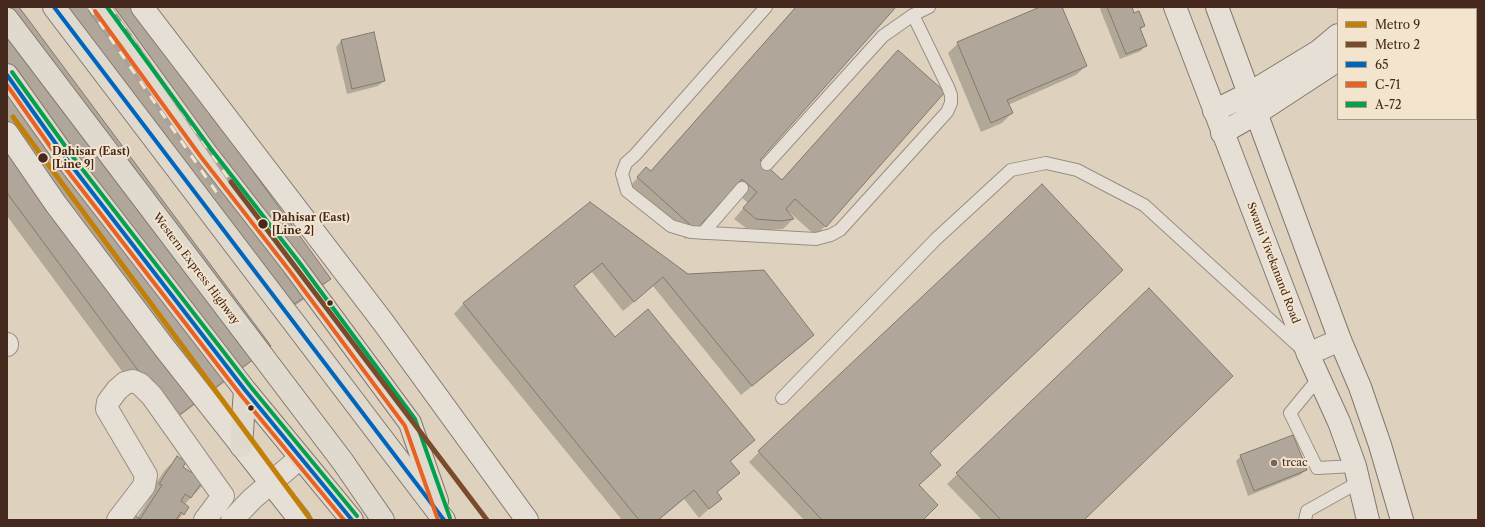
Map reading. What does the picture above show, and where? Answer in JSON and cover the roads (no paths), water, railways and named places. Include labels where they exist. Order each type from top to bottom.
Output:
[{"type":"highway","points":[[54,7],[444,520]]},
{"type":"highway","points":[[100,7],[206,153],[294,266],[410,423],[444,520]]},
{"type":"highway","name":"Western Express Highway","points":[[7,19],[343,462],[383,520]]},
{"type":"highway","points":[[7,75],[71,165],[245,390],[352,520]]},
{"type":"highway","points":[[241,446],[245,390]]},
{"type":"highway","points":[[300,458],[375,520]]},
{"type":"street","points":[[142,7],[383,322],[527,520]]},
{"type":"street","name":"Swami Vivekanand Road","points":[[1175,7],[1222,133],[1308,354],[1338,422],[1357,474],[1368,520]]},
{"type":"street","points":[[1217,7],[1340,340],[1360,387],[1380,445],[1402,520]]},
{"type":"street","points":[[1222,133],[1253,103],[1319,52],[1337,36]]},
{"type":"street","points":[[1214,111],[1253,103],[1337,61]]},
{"type":"street","points":[[7,132],[55,202],[163,346],[300,520]]},
{"type":"street","points":[[1308,354],[1340,340]]},
{"type":"street","points":[[118,520],[144,486],[146,475],[107,409],[108,402],[117,390],[125,383],[133,381],[140,384],[152,396],[223,496],[235,516],[252,499],[300,458]]},
{"type":"street","points":[[205,520],[223,496]]},
{"type":"lane","points":[[766,7],[635,155],[626,163],[622,174],[627,192],[671,226],[691,232],[816,239],[831,235],[840,230],[947,112],[952,103],[948,87],[913,15]]},
{"type":"lane","points":[[767,164],[884,36],[913,15],[929,7]]},
{"type":"lane","points":[[782,398],[936,239],[1011,170],[1046,163],[1077,170],[1144,205],[1308,354]]},
{"type":"lane","points":[[703,233],[742,188]]},
{"type":"lane","points":[[1318,379],[1290,413],[1317,468],[1357,474]]},
{"type":"lane","points":[[1305,520],[1306,511],[1357,474]]},
{"type":"railway","points":[[89,7],[219,196]]},
{"type":"railway","points":[[110,7],[231,182]]},
{"type":"metro line","name":"9","points":[[13,117],[311,520]]},
{"type":"metro line","name":"2","points":[[231,182],[487,520]]},
{"type":"place","name":"Dahisar (East) [Line 9]","points":[[43,158]]},
{"type":"place","name":"Dahisar (East) [Line 2]","points":[[263,224]]},
{"type":"place","name":"trcac","points":[[1274,463]]}]
